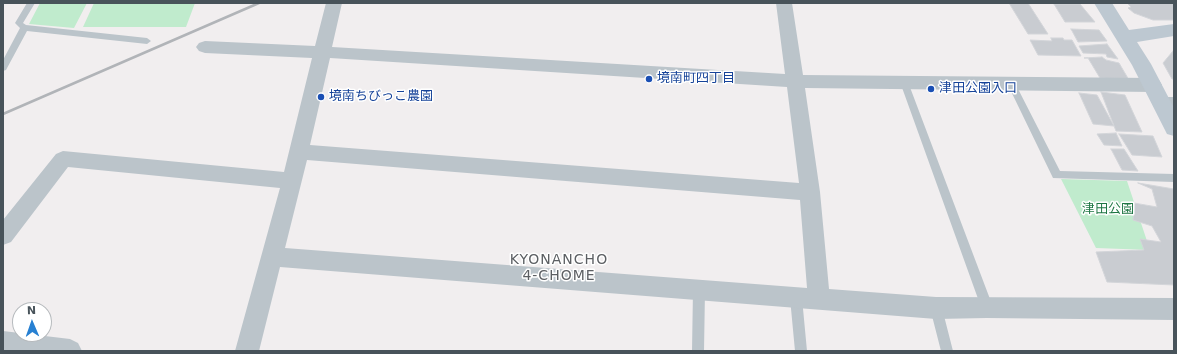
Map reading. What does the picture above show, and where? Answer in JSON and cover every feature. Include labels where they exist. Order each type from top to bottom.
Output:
[{"type":"main road","points":[[1103,3],[1153,85],[1168,104],[1174,128]]},
{"type":"main road","points":[[1125,37],[1174,30]]},
{"type":"street","points":[[247,351],[292,182],[334,3]]},
{"type":"street","points":[[784,3],[810,192],[819,300]]},
{"type":"street","points":[[205,46],[794,81],[1153,85]]},
{"type":"street","points":[[299,152],[810,192]]},
{"type":"street","points":[[3,236],[62,159],[292,182]]},
{"type":"street","points":[[273,257],[936,308],[987,307],[1174,309]]},
{"type":"street","points":[[3,342],[29,349],[70,351]]},
{"type":"lane","points":[[30,3],[19,23],[24,28],[147,41]]},
{"type":"lane","points":[[3,68],[24,28]]},
{"type":"lane","points":[[904,82],[987,307]]},
{"type":"lane","points":[[1011,83],[1057,175],[1174,178]]},
{"type":"lane","points":[[698,351],[699,290]]},
{"type":"lane","points":[[796,298],[801,351]]},
{"type":"lane","points":[[936,308],[947,351]]},
{"type":"green space","points":[[40,3],[87,3],[74,28],[29,24]]},
{"type":"green space","points":[[94,3],[195,3],[186,27],[83,27]]},
{"type":"green space","name":"津田公園","points":[[1061,179],[1127,181],[1150,250],[1096,248]]},
{"type":"building","points":[[1009,3],[1028,3],[1048,34],[1028,34]]},
{"type":"building","points":[[1127,3],[1174,3],[1174,20],[1153,20],[1134,13],[1128,8],[1131,7]]},
{"type":"building","points":[[1054,4],[1080,4],[1095,22],[1065,22]]},
{"type":"building","points":[[1071,29],[1099,30],[1107,41],[1078,42]]},
{"type":"building","points":[[1051,38],[1072,40],[1081,56],[1038,55],[1030,40],[1052,41]]},
{"type":"building","points":[[1107,44],[1118,59],[1107,57],[1106,54],[1083,53],[1079,46]]},
{"type":"building","points":[[1173,51],[1174,79],[1172,79],[1163,63]]},
{"type":"building","points":[[1102,57],[1106,60],[1119,63],[1129,80],[1100,78],[1088,58],[1084,58]]},
{"type":"building","points":[[1101,92],[1125,95],[1142,132],[1116,131]]},
{"type":"building","points":[[1079,93],[1097,95],[1114,126],[1093,124]]},
{"type":"building","points":[[1116,133],[1122,146],[1104,145],[1097,134]]},
{"type":"building","points":[[1119,134],[1153,136],[1162,157],[1132,155]]},
{"type":"building","points":[[1111,149],[1124,149],[1138,171],[1122,170]]},
{"type":"building","points":[[1138,183],[1174,189],[1174,285],[1107,282],[1096,252],[1144,250],[1140,239],[1161,242],[1152,226],[1133,220],[1134,203],[1157,207],[1152,189]]},
{"type":"railway","points":[[3,114],[259,3]]},
{"type":"place","name":"境南町四丁目","points":[[649,79]]},
{"type":"place","name":"津田公園入口","points":[[931,89]]},
{"type":"place","name":"境南ちびっこ農園","points":[[321,97]]},
{"type":"district","name":"KYONANCHO 4-CHOME","points":[[559,268]]}]
